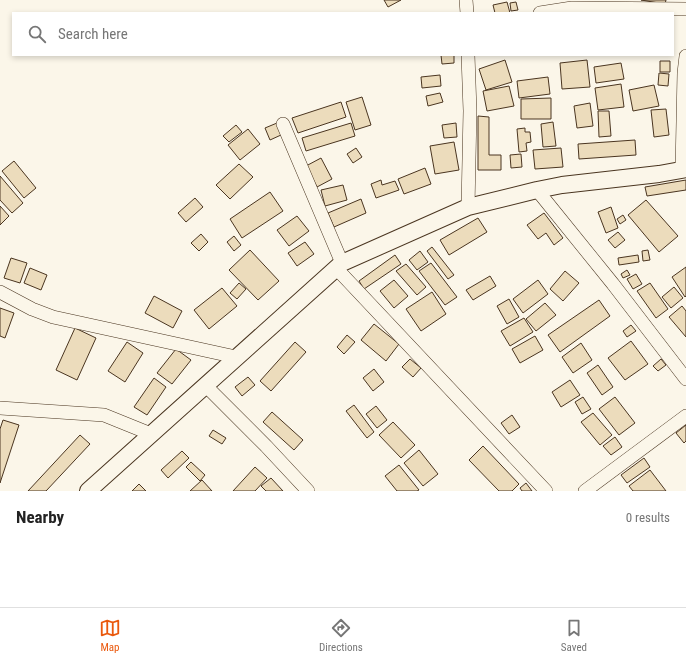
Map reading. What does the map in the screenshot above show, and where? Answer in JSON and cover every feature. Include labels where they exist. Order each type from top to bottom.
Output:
[{"type":"street","points":[[466,0],[467,12]]},
{"type":"street","points":[[546,12],[572,8],[686,9]]},
{"type":"street","points":[[468,56],[470,110],[468,207]]},
{"type":"street","points":[[88,491],[339,266],[468,207],[562,185],[659,174],[684,169],[684,74],[686,56]]},
{"type":"street","points":[[283,124],[339,266],[546,491]]},
{"type":"street","points":[[537,190],[613,284],[686,379]]},
{"type":"street","points":[[0,292],[32,309],[53,317],[236,357]]},
{"type":"street","points":[[206,386],[266,446],[308,491]]},
{"type":"street","points":[[0,408],[104,415],[151,434]]},
{"type":"street","points":[[585,491],[686,416]]},
{"type":"building","points":[[384,0],[401,0],[388,7]]},
{"type":"building","points":[[641,0],[666,0],[665,4]]},
{"type":"building","points":[[507,2],[510,12],[495,12],[493,5]]},
{"type":"building","points":[[516,2],[518,10],[511,11],[510,3]]},
{"type":"building","points":[[441,56],[454,56],[454,63],[442,64]]},
{"type":"building","points":[[505,60],[512,82],[486,90],[479,69]]},
{"type":"building","points":[[587,60],[590,87],[562,89],[560,63]]},
{"type":"building","points":[[660,61],[670,61],[670,72],[660,72]]},
{"type":"building","points":[[621,63],[624,79],[596,83],[594,67]]},
{"type":"building","points":[[659,73],[669,74],[668,86],[658,85]]},
{"type":"building","points":[[440,75],[441,86],[422,88],[421,77]]},
{"type":"building","points":[[548,77],[550,94],[519,98],[517,81]]},
{"type":"building","points":[[621,84],[624,107],[598,110],[595,88]]},
{"type":"building","points":[[654,85],[659,106],[633,111],[629,90]]},
{"type":"building","points":[[509,86],[514,106],[487,111],[483,91]]},
{"type":"building","points":[[440,93],[443,102],[428,106],[426,96]]},
{"type":"building","points":[[362,97],[371,125],[355,130],[346,102]]},
{"type":"building","points":[[551,98],[551,119],[521,119],[521,99]]},
{"type":"building","points":[[341,102],[346,117],[298,133],[292,118]]},
{"type":"building","points":[[590,103],[593,126],[577,128],[574,106]]},
{"type":"building","points":[[666,109],[669,135],[654,137],[651,110]]},
{"type":"building","points":[[598,111],[609,111],[611,136],[599,137]]},
{"type":"building","points":[[478,116],[489,117],[489,155],[501,155],[501,170],[478,170]]},
{"type":"building","points":[[553,122],[556,146],[543,147],[541,124]]},
{"type":"building","points":[[277,123],[281,135],[270,140],[265,128]]},
{"type":"building","points":[[351,123],[355,136],[306,151],[302,138]]},
{"type":"building","points":[[456,123],[457,137],[444,138],[442,125]]},
{"type":"building","points":[[236,125],[242,132],[229,142],[223,136]]},
{"type":"building","points":[[525,128],[525,132],[530,132],[531,142],[526,143],[527,151],[519,152],[517,129]]},
{"type":"building","points":[[248,129],[260,144],[240,160],[228,145]]},
{"type":"building","points":[[635,140],[636,155],[579,159],[578,144]]},
{"type":"building","points":[[454,142],[459,170],[435,174],[430,146]]},
{"type":"building","points":[[356,148],[362,157],[353,163],[347,154]]},
{"type":"building","points":[[561,148],[563,167],[535,169],[533,150]]},
{"type":"building","points":[[521,154],[522,167],[511,168],[510,155]]},
{"type":"building","points":[[321,158],[332,179],[317,187],[306,166]]},
{"type":"building","points":[[14,161],[36,188],[24,198],[2,171]]},
{"type":"building","points":[[239,164],[253,177],[230,199],[216,185]]},
{"type":"building","points":[[425,168],[431,184],[404,194],[398,179]]},
{"type":"building","points":[[0,176],[23,203],[12,213],[0,200]]},
{"type":"building","points":[[381,180],[382,185],[395,181],[399,190],[376,198],[371,184]]},
{"type":"building","points":[[686,180],[686,190],[647,196],[645,187]]},
{"type":"building","points":[[343,185],[347,200],[325,206],[321,190]]},
{"type":"building","points":[[270,192],[283,211],[242,238],[230,219]]},
{"type":"building","points":[[195,198],[203,207],[186,222],[178,213]]},
{"type":"building","points":[[361,199],[366,213],[334,227],[328,213]]},
{"type":"building","points":[[646,200],[678,236],[659,252],[628,215]]},
{"type":"building","points":[[0,206],[9,216],[0,225]]},
{"type":"building","points":[[611,207],[618,228],[606,233],[598,212]]},
{"type":"building","points":[[544,213],[563,238],[554,245],[546,233],[538,239],[527,225]]},
{"type":"building","points":[[623,215],[626,220],[620,224],[617,219]]},
{"type":"building","points":[[297,216],[309,231],[289,246],[277,230]]},
{"type":"building","points":[[478,218],[487,232],[449,255],[440,240]]},
{"type":"building","points":[[618,232],[625,240],[615,248],[608,240]]},
{"type":"building","points":[[201,234],[208,242],[199,251],[191,243]]},
{"type":"building","points":[[234,236],[241,245],[234,251],[227,242]]},
{"type":"building","points":[[305,242],[314,254],[297,266],[288,253]]},
{"type":"building","points":[[432,247],[454,275],[448,279],[427,251]]},
{"type":"building","points":[[250,250],[279,281],[258,300],[229,270]]},
{"type":"building","points":[[648,250],[650,260],[643,261],[642,251]]},
{"type":"building","points":[[420,251],[428,262],[417,270],[409,260]]},
{"type":"building","points":[[395,255],[401,264],[364,289],[359,281]]},
{"type":"building","points":[[638,255],[639,262],[619,265],[618,258]]},
{"type":"building","points":[[11,258],[27,263],[20,283],[4,278]]},
{"type":"building","points":[[431,263],[457,297],[445,305],[419,271]]},
{"type":"building","points":[[406,264],[426,287],[417,295],[396,271]]},
{"type":"building","points":[[686,267],[686,296],[685,297],[672,277]]},
{"type":"building","points":[[30,268],[47,275],[41,290],[24,283]]},
{"type":"building","points":[[627,270],[630,275],[623,278],[621,274]]},
{"type":"building","points":[[565,271],[579,283],[563,301],[550,289]]},
{"type":"building","points":[[636,274],[642,284],[633,289],[627,279]]},
{"type":"building","points":[[490,276],[496,286],[473,300],[466,290]]},
{"type":"building","points":[[394,280],[408,296],[394,308],[380,291]]},
{"type":"building","points":[[538,280],[548,294],[523,313],[513,299]]},
{"type":"building","points":[[239,283],[246,289],[237,299],[230,293]]},
{"type":"building","points":[[650,283],[668,309],[656,318],[637,291]]},
{"type":"building","points":[[674,287],[683,298],[671,308],[662,297]]},
{"type":"building","points":[[222,288],[237,306],[209,329],[194,310]]},
{"type":"building","points":[[432,292],[446,314],[421,331],[406,309]]},
{"type":"building","points":[[154,296],[182,311],[173,328],[145,313]]},
{"type":"building","points":[[509,299],[519,317],[507,324],[497,306]]},
{"type":"building","points":[[599,300],[610,316],[560,352],[548,335]]},
{"type":"building","points":[[545,303],[556,315],[536,331],[526,319]]},
{"type":"building","points":[[682,306],[686,311],[686,337],[669,317]]},
{"type":"building","points":[[0,308],[14,313],[5,338],[0,336]]},
{"type":"building","points":[[524,318],[533,332],[510,346],[501,331]]},
{"type":"building","points":[[374,324],[399,344],[386,361],[361,340]]},
{"type":"building","points":[[631,325],[636,331],[627,337],[623,331]]},
{"type":"building","points":[[75,328],[96,338],[77,380],[56,370]]},
{"type":"building","points":[[347,335],[355,342],[344,354],[337,347]]},
{"type":"building","points":[[535,336],[543,350],[520,363],[512,349]]},
{"type":"building","points":[[631,341],[648,364],[625,380],[608,358]]},
{"type":"building","points":[[127,342],[143,353],[125,382],[108,371]]},
{"type":"building","points":[[295,342],[306,352],[271,391],[260,381]]},
{"type":"building","points":[[581,343],[592,360],[573,373],[562,357]]},
{"type":"building","points":[[176,349],[191,360],[172,384],[157,373]]},
{"type":"building","points":[[410,359],[421,368],[413,377],[402,367]]},
{"type":"building","points":[[661,359],[666,365],[658,371],[653,366]]},
{"type":"building","points":[[598,365],[613,387],[602,395],[587,373]]},
{"type":"building","points":[[374,369],[384,382],[373,391],[363,378]]},
{"type":"building","points":[[248,377],[255,385],[242,396],[235,387]]},
{"type":"building","points":[[154,378],[166,387],[147,415],[134,407]]},
{"type":"building","points":[[570,380],[580,395],[561,407],[552,392]]},
{"type":"building","points":[[583,397],[591,409],[582,414],[575,402]]},
{"type":"building","points":[[615,397],[635,423],[619,435],[599,409]]},
{"type":"building","points":[[354,405],[374,432],[367,438],[346,411]]},
{"type":"building","points":[[376,406],[387,420],[377,428],[366,414]]},
{"type":"building","points":[[272,412],[303,440],[294,450],[263,422]]},
{"type":"building","points":[[593,413],[612,435],[600,445],[581,422]]},
{"type":"building","points":[[512,415],[520,427],[509,434],[501,423]]},
{"type":"building","points":[[3,420],[19,425],[0,483],[0,429]]},
{"type":"building","points":[[393,422],[415,445],[401,458],[379,435]]},
{"type":"building","points":[[686,425],[686,441],[684,443],[676,433]]},
{"type":"building","points":[[213,430],[226,438],[222,444],[209,436]]},
{"type":"building","points":[[80,435],[90,444],[46,491],[28,491]]},
{"type":"building","points":[[615,437],[622,447],[611,455],[603,446]]},
{"type":"building","points":[[483,446],[519,484],[512,491],[499,491],[469,460]]},
{"type":"building","points":[[419,450],[438,474],[423,486],[404,463]]},
{"type":"building","points":[[182,451],[189,458],[168,478],[161,470]]},
{"type":"building","points":[[644,458],[650,467],[627,483],[621,475]]},
{"type":"building","points":[[191,462],[205,475],[200,481],[186,467]]},
{"type":"building","points":[[399,465],[419,490],[397,491],[385,476]]},
{"type":"building","points":[[255,467],[267,478],[255,491],[233,491]]},
{"type":"building","points":[[650,470],[666,491],[633,491],[629,486]]},
{"type":"building","points":[[271,478],[283,491],[266,491],[261,486]]},
{"type":"building","points":[[202,480],[212,491],[190,491]]},
{"type":"building","points":[[526,483],[532,491],[522,491],[520,488]]},
{"type":"building","points":[[139,484],[146,491],[132,491]]}]
